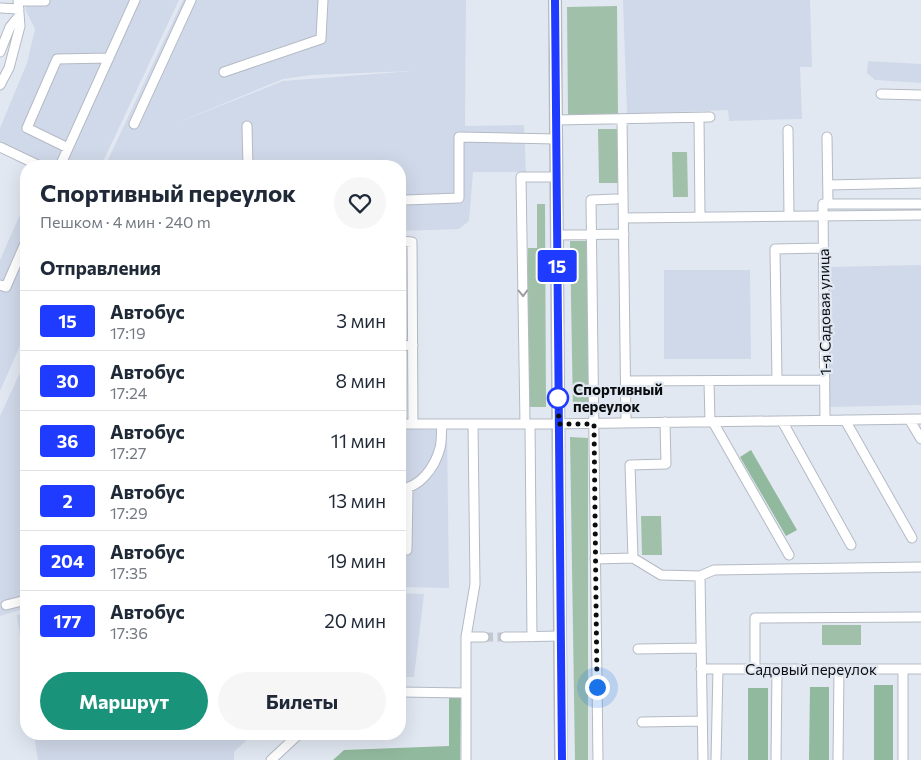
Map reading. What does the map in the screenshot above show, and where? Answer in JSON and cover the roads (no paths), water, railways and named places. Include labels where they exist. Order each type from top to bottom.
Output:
[{"type":"main road","points":[[555,0],[562,760]]},
{"type":"street","points":[[63,160],[135,0]]},
{"type":"street","points":[[134,124],[191,0]]},
{"type":"street","points":[[224,72],[321,39],[323,0]]},
{"type":"street","points":[[0,8],[45,1]]},
{"type":"street","points":[[0,52],[19,6]]},
{"type":"street","points":[[0,85],[9,68],[20,26],[19,6]]},
{"type":"street","points":[[68,148],[27,128],[57,58],[109,58]]},
{"type":"street","points":[[0,63],[9,68]]},
{"type":"street","points":[[881,94],[921,95]]},
{"type":"street","points":[[556,120],[710,117]]},
{"type":"street","points":[[699,118],[700,217]]},
{"type":"street","points":[[622,119],[626,423]]},
{"type":"street","points":[[247,126],[248,160]]},
{"type":"street","points":[[788,130],[788,216]]},
{"type":"street","points":[[406,200],[459,198],[459,137],[556,139]]},
{"type":"street","name":"1-я Садовая улица","points":[[825,420],[823,216],[828,185],[827,137]]},
{"type":"street","points":[[0,147],[27,160]]},
{"type":"street","points":[[532,637],[521,177],[557,177]]},
{"type":"street","points":[[828,185],[921,183]]},
{"type":"street","points":[[598,760],[591,200],[616,199]]},
{"type":"street","points":[[825,204],[921,204]]},
{"type":"street","points":[[624,218],[921,215]]},
{"type":"street","points":[[557,235],[624,234]]},
{"type":"street","points":[[406,242],[412,242],[414,424]]},
{"type":"street","points":[[777,380],[776,248],[823,248]]},
{"type":"street","points":[[0,285],[6,287],[20,255]]},
{"type":"street","points":[[406,346],[413,345]]},
{"type":"street","points":[[626,381],[825,380]]},
{"type":"street","points":[[709,381],[711,422],[789,555]]},
{"type":"street","points":[[909,419],[921,439]]},
{"type":"street","points":[[406,424],[594,424],[921,419]]},
{"type":"street","points":[[845,420],[912,538]]},
{"type":"street","points":[[782,421],[852,545]]},
{"type":"street","points":[[633,558],[630,465],[666,464],[665,422]]},
{"type":"street","points":[[406,487],[420,481],[434,464],[440,448],[442,424]]},
{"type":"street","points":[[466,760],[466,637],[475,584],[473,424]]},
{"type":"street","points":[[406,529],[407,550]]},
{"type":"street","points":[[595,559],[633,558],[661,575],[700,576],[714,570],[921,567]]},
{"type":"street","points":[[700,576],[703,760]]},
{"type":"street","points":[[6,606],[20,602]]},
{"type":"street","points":[[755,669],[755,618],[921,618]]},
{"type":"street","points":[[505,637],[561,636]]},
{"type":"street","points":[[466,637],[484,637]]},
{"type":"street","points":[[638,649],[701,648]]},
{"type":"street","name":"Садовый переулок","points":[[701,669],[921,669]]},
{"type":"street","points":[[716,760],[718,669]]},
{"type":"street","points":[[776,669],[776,760]]},
{"type":"street","points":[[838,760],[839,669]]},
{"type":"street","points":[[903,669],[903,760]]},
{"type":"street","points":[[406,692],[465,693]]},
{"type":"street","points":[[642,722],[702,721]]},
{"type":"street","points":[[271,760],[293,740]]},
{"type":"tunnel","points":[[484,637],[505,637]]},
{"type":"place","name":"Спортивный переулок","points":[[558,398]]}]
